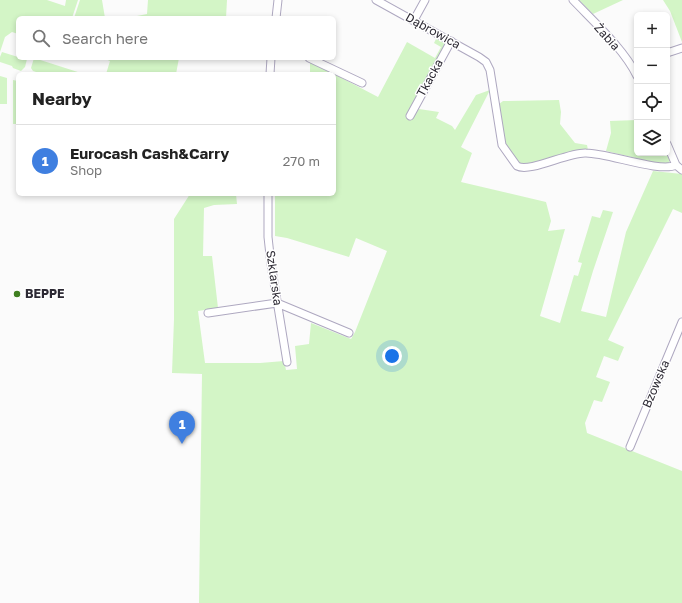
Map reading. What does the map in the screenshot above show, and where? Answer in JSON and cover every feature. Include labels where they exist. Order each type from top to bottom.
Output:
[{"type":"street","points":[[276,16],[278,0]]},
{"type":"street","name":"Dąbrowica","points":[[376,0],[479,57],[489,66],[502,145],[509,157],[517,166],[527,167],[580,153],[600,153],[664,168],[679,168]]},
{"type":"street","points":[[414,20],[425,0]]},
{"type":"street","name":"Żabia","points":[[573,0],[634,64]]},
{"type":"street","name":"Tkacka","points":[[410,116],[451,41]]},
{"type":"street","points":[[670,52],[681,50]]},
{"type":"street","points":[[270,72],[271,60]]},
{"type":"street","points":[[313,60],[362,83]]},
{"type":"street","points":[[670,150],[679,168]]},
{"type":"street","name":"Szklarska","points":[[268,196],[268,237],[271,264],[287,362]]},
{"type":"street","points":[[208,313],[277,303],[350,333]]},
{"type":"street","name":"Bzowska","points":[[630,447],[682,322]]},
{"type":"green space","points":[[0,0],[47,0],[65,6],[66,0],[78,0],[73,16],[16,16],[16,33],[12,32],[5,37],[0,52]]},
{"type":"green space","points":[[80,0],[102,0],[105,16],[75,16]]},
{"type":"green space","points":[[148,0],[227,0],[226,16],[137,16],[147,14]]},
{"type":"green space","points":[[579,0],[623,0],[593,14]]},
{"type":"green space","points":[[663,0],[682,0],[682,42],[670,11]]},
{"type":"green space","points":[[436,39],[445,41],[446,43],[426,82],[406,116],[411,119],[419,109],[439,112],[436,118],[452,126],[455,130],[476,95],[490,90],[461,147],[472,153],[461,182],[546,202],[551,221],[548,231],[565,229],[540,316],[560,323],[574,275],[578,276],[582,263],[578,262],[592,216],[600,218],[603,210],[613,212],[581,311],[606,317],[626,232],[653,171],[682,174],[682,213],[673,209],[608,340],[624,347],[618,361],[604,356],[596,377],[610,382],[602,402],[594,400],[585,423],[587,433],[682,471],[682,603],[199,603],[202,374],[172,373],[174,319],[174,219],[189,196],[236,196],[237,204],[214,205],[204,208],[203,256],[212,256],[218,308],[198,311],[205,363],[260,363],[284,361],[286,370],[297,369],[295,346],[309,344],[311,323],[351,339],[387,251],[356,238],[349,257],[287,238],[275,236],[275,196],[336,196],[336,75],[378,97],[407,42],[435,58],[441,47],[434,43]]},
{"type":"green space","points":[[2,52],[16,56],[16,60],[27,60],[25,67],[21,71],[13,68],[12,66],[0,62]]},
{"type":"green space","points":[[33,60],[40,60],[78,72],[36,72],[31,68]]},
{"type":"green space","points":[[108,60],[179,60],[176,72],[107,72],[110,61]]},
{"type":"green space","points":[[310,62],[329,72],[310,72]]},
{"type":"green space","points":[[0,76],[7,78],[7,104],[0,104]]},
{"type":"green space","points":[[13,80],[16,81],[16,124],[13,124]]},
{"type":"green space","points":[[559,100],[561,112],[560,124],[575,143],[587,145],[588,150],[582,150],[530,163],[520,163],[516,160],[504,142],[498,111],[499,104],[503,101]]},
{"type":"green space","points":[[634,120],[634,156],[669,156],[669,163],[661,164],[606,151],[611,133],[610,121]]},
{"type":"place","name":"BEPPE","points":[[17,294]]},
{"type":"place","name":"Eurocash Cash&Carry","points":[[182,444]]}]
